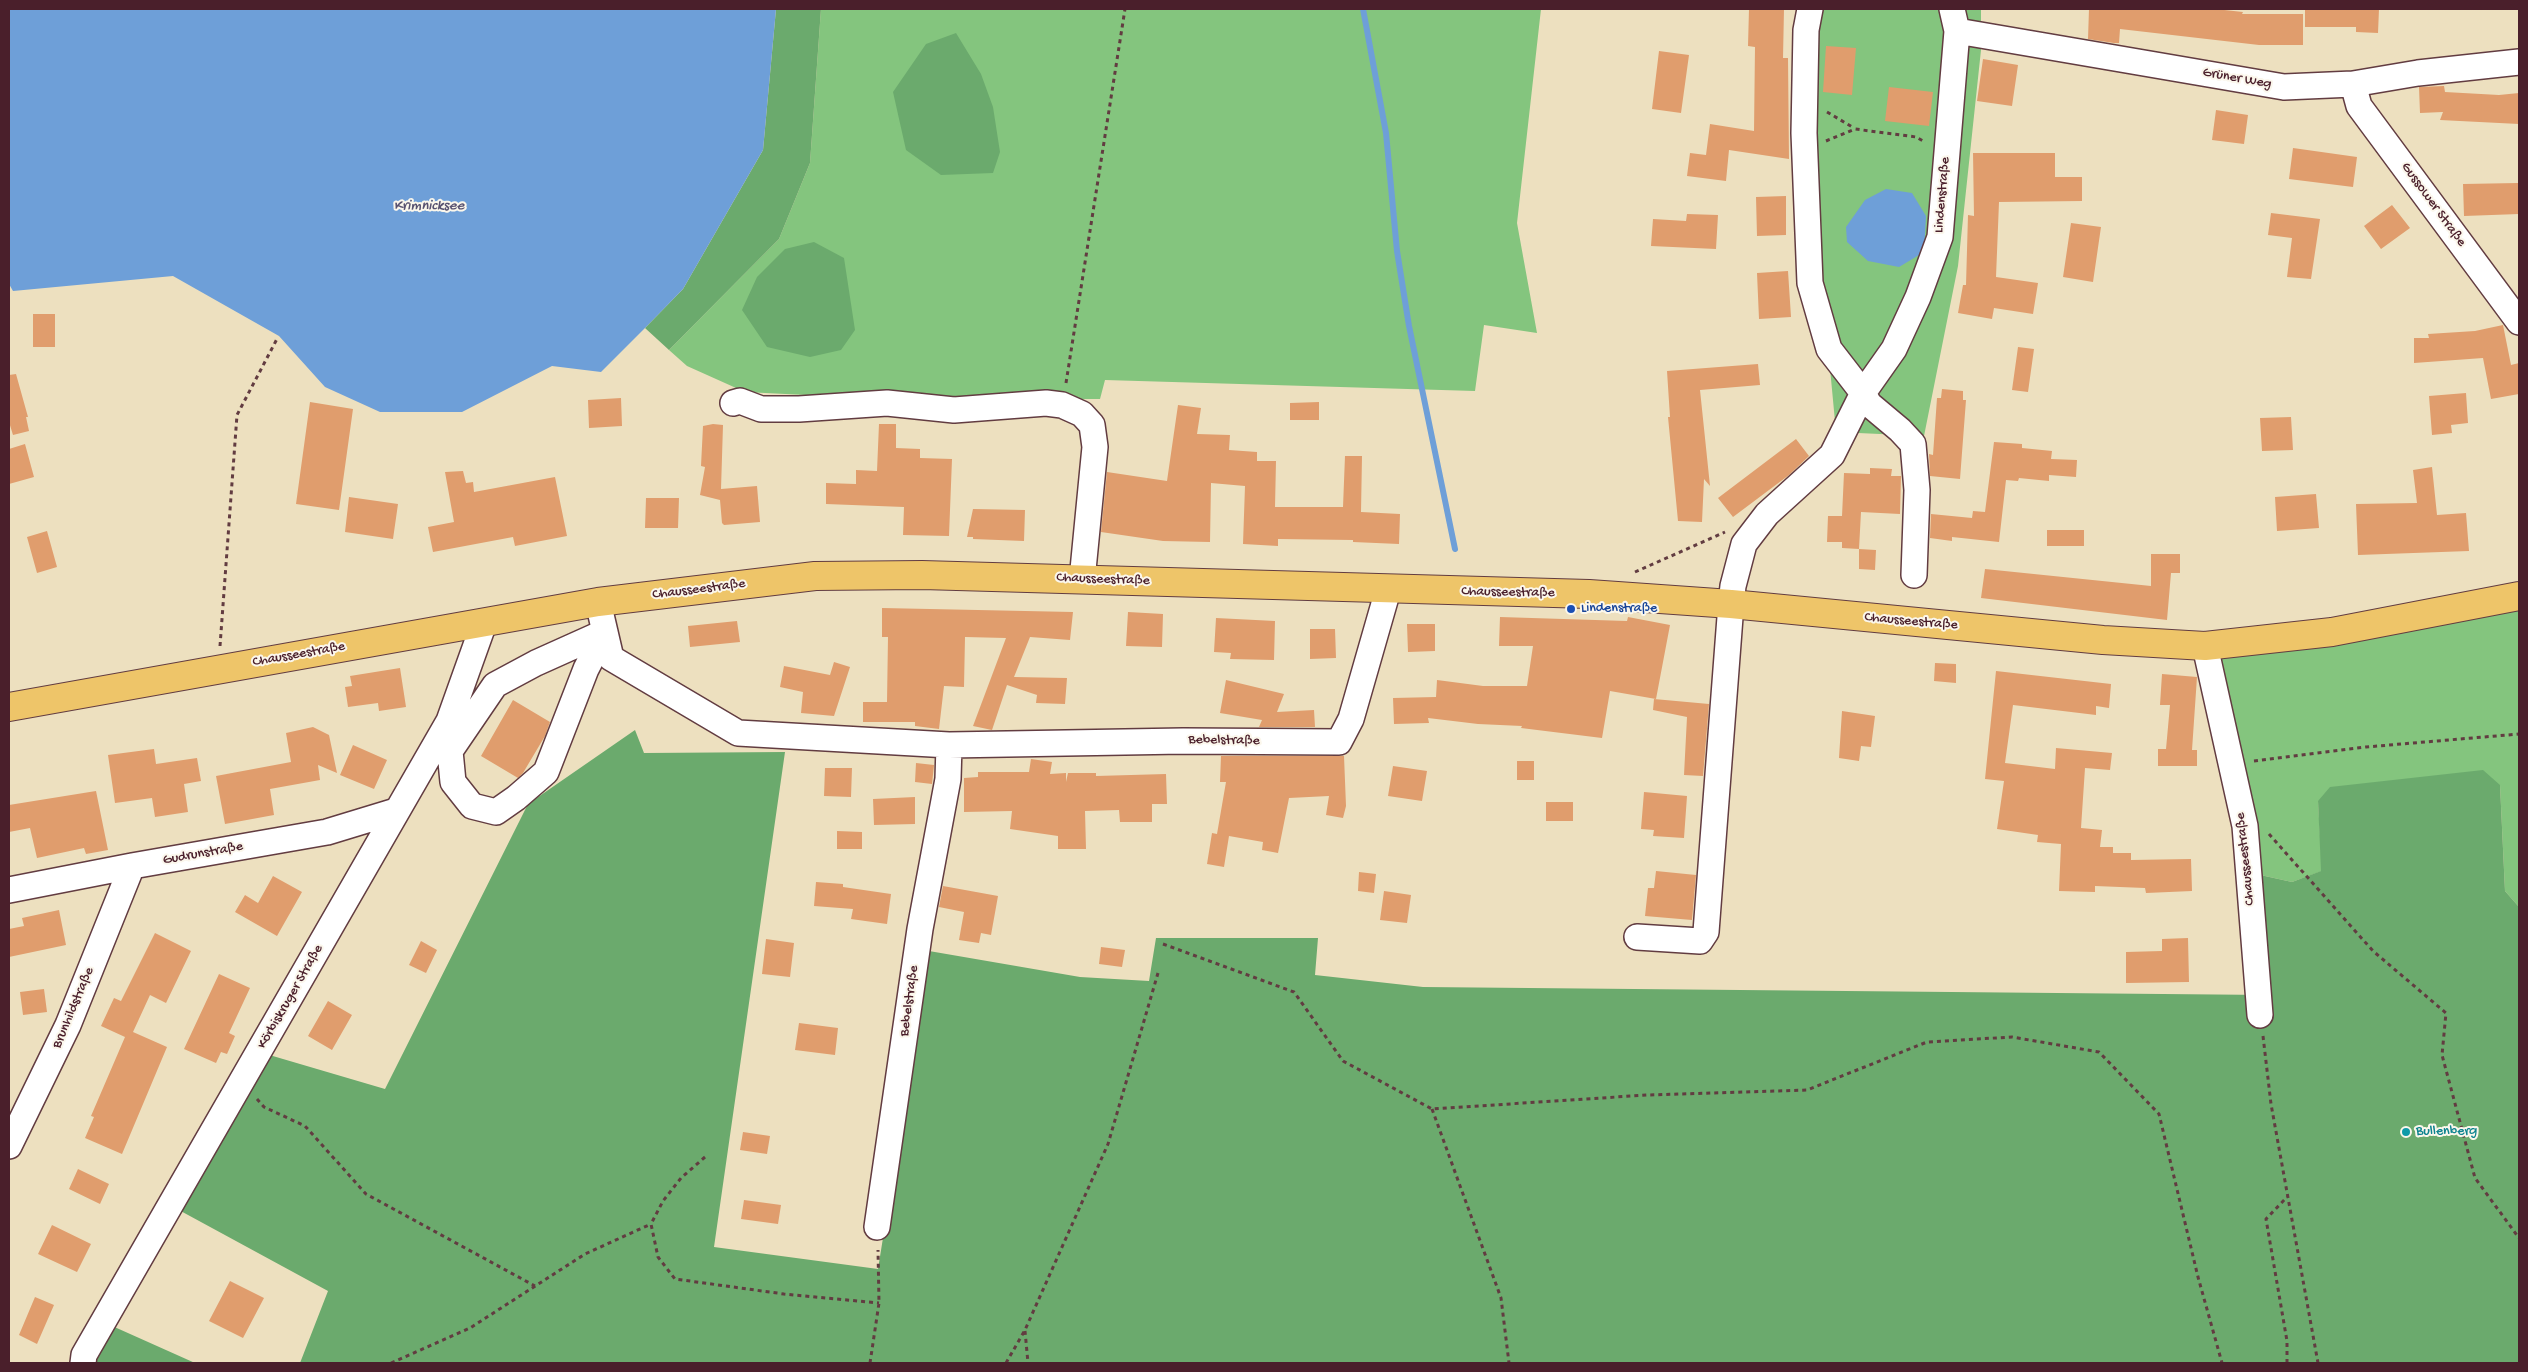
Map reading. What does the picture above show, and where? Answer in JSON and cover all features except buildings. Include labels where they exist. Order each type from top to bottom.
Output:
[{"type":"main road","name":"Chausseestraße","points":[[9,707],[598,602],[815,576],[922,574],[1388,590],[1589,594],[1731,604],[2093,639],[2205,646],[2332,632],[2519,596]]},
{"type":"street","points":[[1810,9],[1806,30],[1805,150],[1810,284],[1829,349],[1863,393],[1869,404],[1900,430],[1913,444],[1916,490],[1914,575]]},
{"type":"street","name":"Grüner Weg","points":[[1954,20],[2284,87],[2353,84],[2418,73],[2519,62]]},
{"type":"street","name":"Lindenstraße","points":[[1637,937],[1700,941],[1706,932],[1731,604],[1733,586],[1744,544],[1767,514],[1832,455],[1863,393],[1894,349],[1918,296],[1940,237],[1954,20]]},
{"type":"street","name":"Gussower Straße","points":[[2353,84],[2359,106],[2519,322]]},
{"type":"street","points":[[733,403],[740,401],[761,408],[800,409],[887,403],[954,410],[1046,403],[1062,404],[1082,414],[1092,425],[1095,447],[1082,580]]},
{"type":"street","name":"Bebelstraße","points":[[598,602],[611,658],[738,733],[765,737],[949,745],[1183,741],[1338,742],[1351,719],[1388,590]]},
{"type":"street","name":"Körbiskruger Straße","points":[[83,1363],[84,1355],[449,721],[484,623]]},
{"type":"street","points":[[605,632],[586,669],[546,772],[516,798],[496,812],[472,806],[453,782],[450,751],[495,686],[536,663],[605,632]]},
{"type":"street","name":"Chausseestraße","points":[[2205,646],[2245,826],[2260,1015]]},
{"type":"street","name":"Bebelstraße","points":[[877,1227],[920,929],[948,779],[949,745]]},
{"type":"street","name":"Gudrunstraße","points":[[9,890],[132,866],[327,832],[396,811]]},
{"type":"street","name":"Brunhildstraße","points":[[9,1146],[68,1026],[132,866]]},
{"type":"path","points":[[1062,404],[1125,9]]},
{"type":"path","points":[[1805,150],[1854,129],[1916,137],[1946,154]]},
{"type":"path","points":[[218,669],[237,415],[278,337]]},
{"type":"path","points":[[1631,574],[1734,528]]},
{"type":"path","points":[[2231,764],[2366,747],[2519,734]]},
{"type":"path","points":[[2264,829],[2373,951],[2446,1013],[2442,1055],[2475,1178],[2519,1238]]},
{"type":"path","points":[[1163,944],[1294,992],[1342,1061],[1432,1109],[1647,1095],[1807,1090],[1927,1042],[2012,1037],[2099,1052],[2159,1114],[2198,1277],[2222,1363]]},
{"type":"path","points":[[1006,1363],[1025,1330],[1108,1144],[1158,973]]},
{"type":"path","points":[[2260,1015],[2271,1104],[2318,1363]]},
{"type":"path","points":[[241,1082],[264,1107],[305,1126],[366,1194],[535,1286]]},
{"type":"path","points":[[1432,1109],[1501,1298],[1509,1363]]},
{"type":"path","points":[[705,1157],[681,1178],[663,1200],[651,1224],[658,1257],[675,1279],[784,1294],[879,1303]]},
{"type":"path","points":[[2287,1363],[2287,1341],[2266,1219],[2288,1196]]},
{"type":"path","points":[[391,1363],[470,1328],[585,1254],[651,1224]]},
{"type":"path","points":[[870,1363],[879,1303],[877,1227]]},
{"type":"path","points":[[1025,1330],[1028,1363]]},
{"type":"green space","points":[[776,9],[821,9],[810,163],[779,239],[669,350],[645,328],[683,289],[763,150]]},
{"type":"green space","points":[[821,9],[1541,9],[1517,223],[1537,333],[1484,325],[1475,391],[1105,380],[1100,399],[887,399],[745,392],[687,366],[669,350],[779,239],[810,163]]},
{"type":"green space","points":[[1814,9],[1981,9],[1981,50],[1958,266],[1924,436],[1836,432],[1823,294],[1812,34]]},
{"type":"green space","points":[[956,33],[981,74],[993,107],[1000,152],[993,173],[941,175],[906,150],[893,92],[926,44]]},
{"type":"green space","points":[[814,242],[844,258],[855,330],[841,350],[810,357],[767,347],[742,310],[757,277],[785,249]]},
{"type":"green space","points":[[2519,607],[2519,907],[2505,891],[2500,785],[2318,801],[2322,871],[2292,882],[2256,874],[2218,658],[2313,648]]},
{"type":"green space","points":[[635,730],[644,753],[785,752],[714,1247],[878,1269],[929,951],[1080,977],[1149,981],[1156,938],[1318,938],[1315,975],[1423,987],[2268,995],[2256,874],[2292,882],[2321,871],[2318,801],[2330,787],[2483,770],[2500,785],[2505,891],[2519,907],[2519,1363],[300,1363],[328,1291],[177,1209],[266,1054],[385,1089],[528,804]]},
{"type":"green space","points":[[110,1325],[195,1363],[91,1363]]},
{"type":"water","name":"Krimnicksee","points":[[9,9],[776,9],[763,150],[683,289],[601,372],[552,366],[462,412],[380,412],[325,387],[279,336],[173,276],[13,291],[9,284]]},
{"type":"water","points":[[1886,189],[1912,193],[1926,216],[1924,252],[1899,267],[1868,261],[1847,242],[1846,227],[1865,200]]},
{"type":"waterway","points":[[1363,9],[1386,133],[1397,251],[1409,326],[1455,549]]},
{"type":"place","name":"Lindenstraße","points":[[1571,609]]},
{"type":"place","name":"Bullenberg","points":[[2406,1132]]}]
